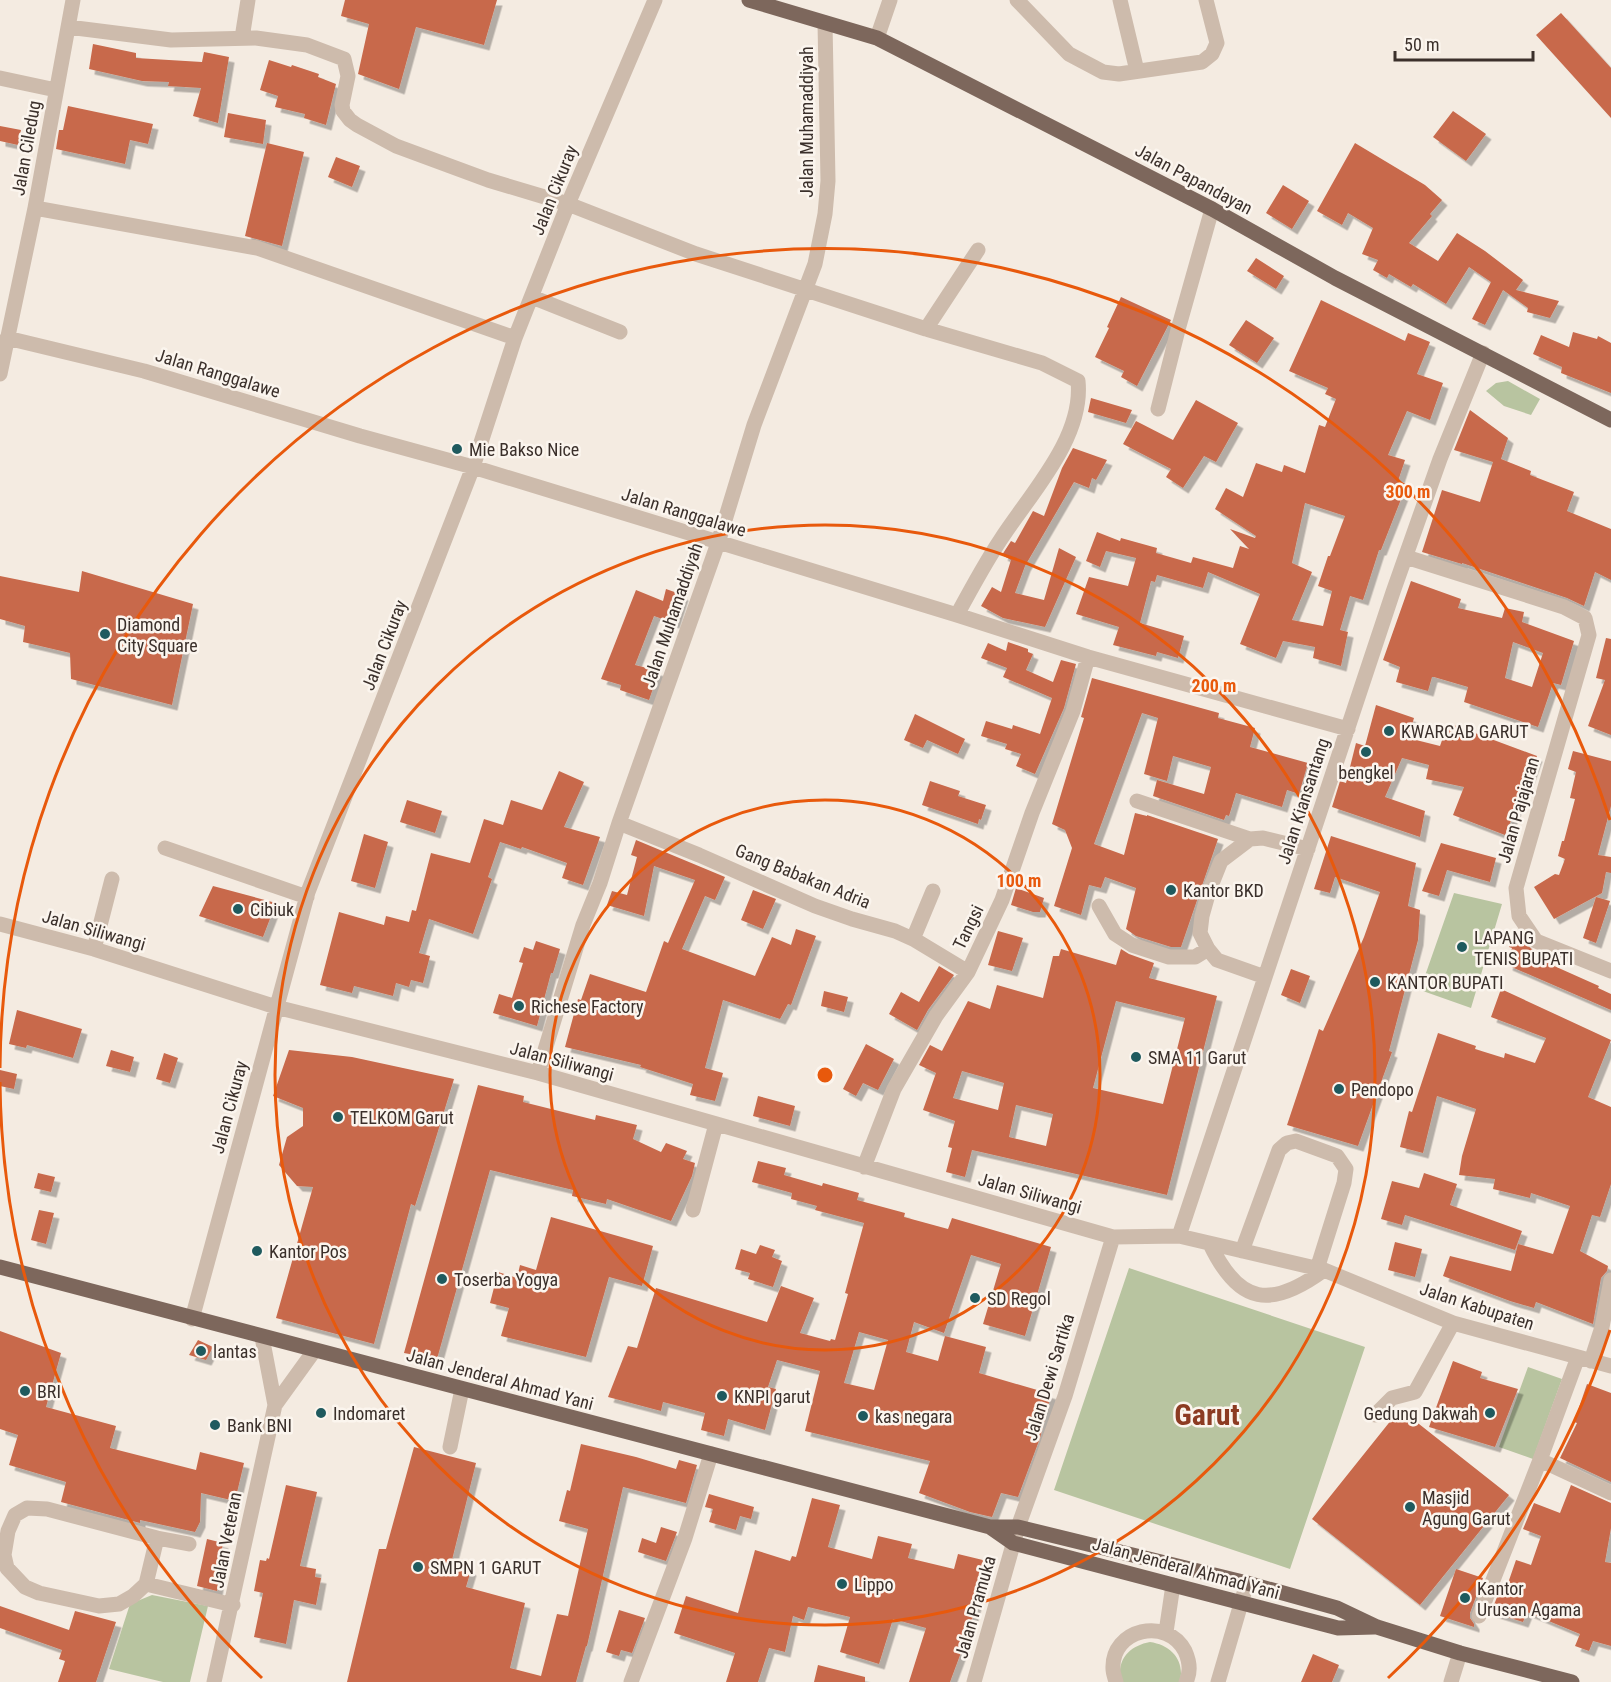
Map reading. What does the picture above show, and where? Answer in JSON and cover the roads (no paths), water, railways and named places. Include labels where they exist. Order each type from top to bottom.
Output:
[{"type":"main road","name":"Jalan Papandayan","points":[[749,0],[877,38],[1212,209],[1335,278],[1611,420]]},
{"type":"main road","name":"Jalan Jenderal Ahmad Yani","points":[[0,1268],[990,1527],[1018,1527],[1247,1583],[1337,1608],[1377,1627],[1461,1653],[1572,1682]]},
{"type":"main road","name":"Jalan Jenderal Ahmad Yani","points":[[990,1527],[1013,1543],[1241,1603],[1338,1628],[1377,1627]]},
{"type":"street","name":"Jalan Ciledug","points":[[0,374],[7,338],[7,302],[35,208],[73,0]]},
{"type":"street","points":[[242,38],[248,0]]},
{"type":"street","name":"Jalan Cikuray","points":[[192,1319],[307,897],[473,467],[515,338],[568,204],[655,0]]},
{"type":"street","points":[[877,38],[890,0]]},
{"type":"street","points":[[1017,0],[1069,54],[1103,72],[1119,74],[1202,62],[1212,54],[1216,43],[1206,0]]},
{"type":"street","points":[[1120,0],[1137,71]]},
{"type":"street","name":"Jalan Muhamaddiyah","points":[[538,1073],[583,925],[600,883],[718,543],[754,425],[815,264],[825,214],[828,181],[825,23]]},
{"type":"street","points":[[68,27],[171,40],[256,38],[308,45],[344,59],[348,76],[342,105],[343,111],[350,120],[372,135],[404,149],[488,180],[568,204],[696,254],[926,329],[1042,363],[1077,381],[1079,394],[1073,422],[1055,460],[1000,541],[957,615]]},
{"type":"street","points":[[0,78],[56,90]]},
{"type":"street","points":[[35,208],[257,248],[515,338]]},
{"type":"street","points":[[1158,409],[1212,209]]},
{"type":"street","points":[[926,329],[978,250]]},
{"type":"street","points":[[532,297],[620,332]]},
{"type":"street","name":"Jalan Ranggalawe","points":[[7,338],[144,371],[473,467],[1088,657],[1347,729]]},
{"type":"street","name":"Jalan Kiansantang","points":[[1179,1236],[1406,556],[1440,459],[1483,353]]},
{"type":"street","name":"Jalan Pajajaran","points":[[1406,556],[1564,607],[1585,618],[1589,635],[1516,888],[1519,916],[1536,941],[1611,971]]},
{"type":"street","name":"Tangsi","points":[[864,1167],[894,1089],[936,1016],[968,972],[1002,900],[1032,813],[1074,711],[1088,657]]},
{"type":"street","points":[[1137,801],[1250,839],[1263,838],[1308,849]]},
{"type":"street","name":"Gang Babakan Adria","points":[[619,823],[816,906],[896,931],[968,972]]},
{"type":"street","points":[[1250,839],[1221,861],[1202,916],[1200,933],[1217,960],[1265,977]]},
{"type":"street","points":[[165,848],[307,897]]},
{"type":"street","points":[[94,949],[112,879]]},
{"type":"street","points":[[913,939],[933,891]]},
{"type":"street","points":[[1099,906],[1115,934],[1132,945],[1169,957],[1195,957],[1208,949]]},
{"type":"street","name":"Jalan Siliwangi","points":[[0,924],[94,949],[276,1007],[538,1073],[1113,1237]]},
{"type":"street","points":[[693,1209],[716,1124]]},
{"type":"street","points":[[1210,1244],[1217,1260],[1229,1277],[1246,1291],[1277,1296],[1299,1287],[1325,1271],[1346,1169],[1337,1156],[1296,1141],[1287,1143],[1279,1150],[1242,1251]]},
{"type":"street","points":[[1113,1237],[1179,1236]]},
{"type":"street","name":"Jalan Kabupaten","points":[[1179,1236],[1325,1271],[1453,1323],[1611,1366]]},
{"type":"street","name":"Jalan Dewi Sartika","points":[[1013,1543],[1065,1396],[1113,1237]]},
{"type":"street","points":[[1479,1616],[1540,1460],[1584,1359],[1602,1327],[1611,1280]]},
{"type":"street","points":[[1375,1415],[1392,1398],[1415,1392],[1453,1323]]},
{"type":"street","name":"Jalan Veteran","points":[[214,1682],[233,1605],[275,1405],[262,1337]]},
{"type":"street","name":"Jalan Veteran","points":[[275,1405],[314,1351]]},
{"type":"street","points":[[450,1447],[462,1389]]},
{"type":"street","points":[[631,1682],[685,1538],[711,1454]]},
{"type":"street","points":[[1540,1460],[1611,1493]]},
{"type":"street","points":[[157,1538],[146,1584],[133,1596],[119,1604],[99,1606],[39,1593],[25,1587],[7,1568],[4,1555],[8,1531],[15,1515],[27,1508],[47,1509],[157,1538],[189,1544]]},
{"type":"street","name":"Jalan Pramuka","points":[[974,1682],[1013,1543]]},
{"type":"street","points":[[1218,1682],[1247,1583]]},
{"type":"street","points":[[146,1584],[233,1605]]},
{"type":"street","points":[[1166,1632],[1173,1585]]},
{"type":"street","points":[[1116,1682],[1113,1669],[1117,1650],[1129,1636],[1148,1630],[1166,1632],[1180,1643],[1189,1659],[1186,1682]]},
{"type":"street","points":[[1451,1682],[1461,1653]]},
{"type":"place","name":"Mie Bakso Nice","points":[[457,449]]},
{"type":"place","name":"Diamond City Square","points":[[105,634]]},
{"type":"place","name":"KWARCAB GARUT","points":[[1389,731]]},
{"type":"place","name":"bengkel","points":[[1366,752]]},
{"type":"place","name":"Kantor BKD","points":[[1171,890]]},
{"type":"place","name":"Cibiuk","points":[[238,909]]},
{"type":"place","name":"LAPANG TENIS BUPATI","points":[[1462,947]]},
{"type":"place","name":"KANTOR BUPATI","points":[[1375,982]]},
{"type":"place","name":"Richese Factory","points":[[519,1006]]},
{"type":"place","name":"SMA 11 Garut","points":[[1136,1057]]},
{"type":"place","name":"Pendopo","points":[[1339,1089]]},
{"type":"place","name":"TELKOM Garut","points":[[338,1117]]},
{"type":"place","name":"Kantor Pos","points":[[257,1251]]},
{"type":"place","name":"Toserba Yogya","points":[[442,1279]]},
{"type":"place","name":"SD Regol","points":[[975,1298]]},
{"type":"place","name":"lantas","points":[[201,1351]]},
{"type":"place","name":"BRI","points":[[25,1391]]},
{"type":"place","name":"KNPI garut","points":[[722,1396]]},
{"type":"place","name":"Indomaret","points":[[321,1413]]},
{"type":"place","name":"Gedung Dakwah","points":[[1490,1413]]},
{"type":"place","name":"kas negara","points":[[863,1416]]},
{"type":"place","name":"Bank BNI","points":[[215,1425]]},
{"type":"place","name":"Masjid Agung Garut","points":[[1410,1507]]},
{"type":"place","name":"SMPN 1 GARUT","points":[[418,1567]]},
{"type":"place","name":"Lippo","points":[[842,1584]]},
{"type":"place","name":"Kantor Urusan Agama","points":[[1465,1598]]},
{"type":"district","name":"Garut","points":[[1207,1414]]}]
